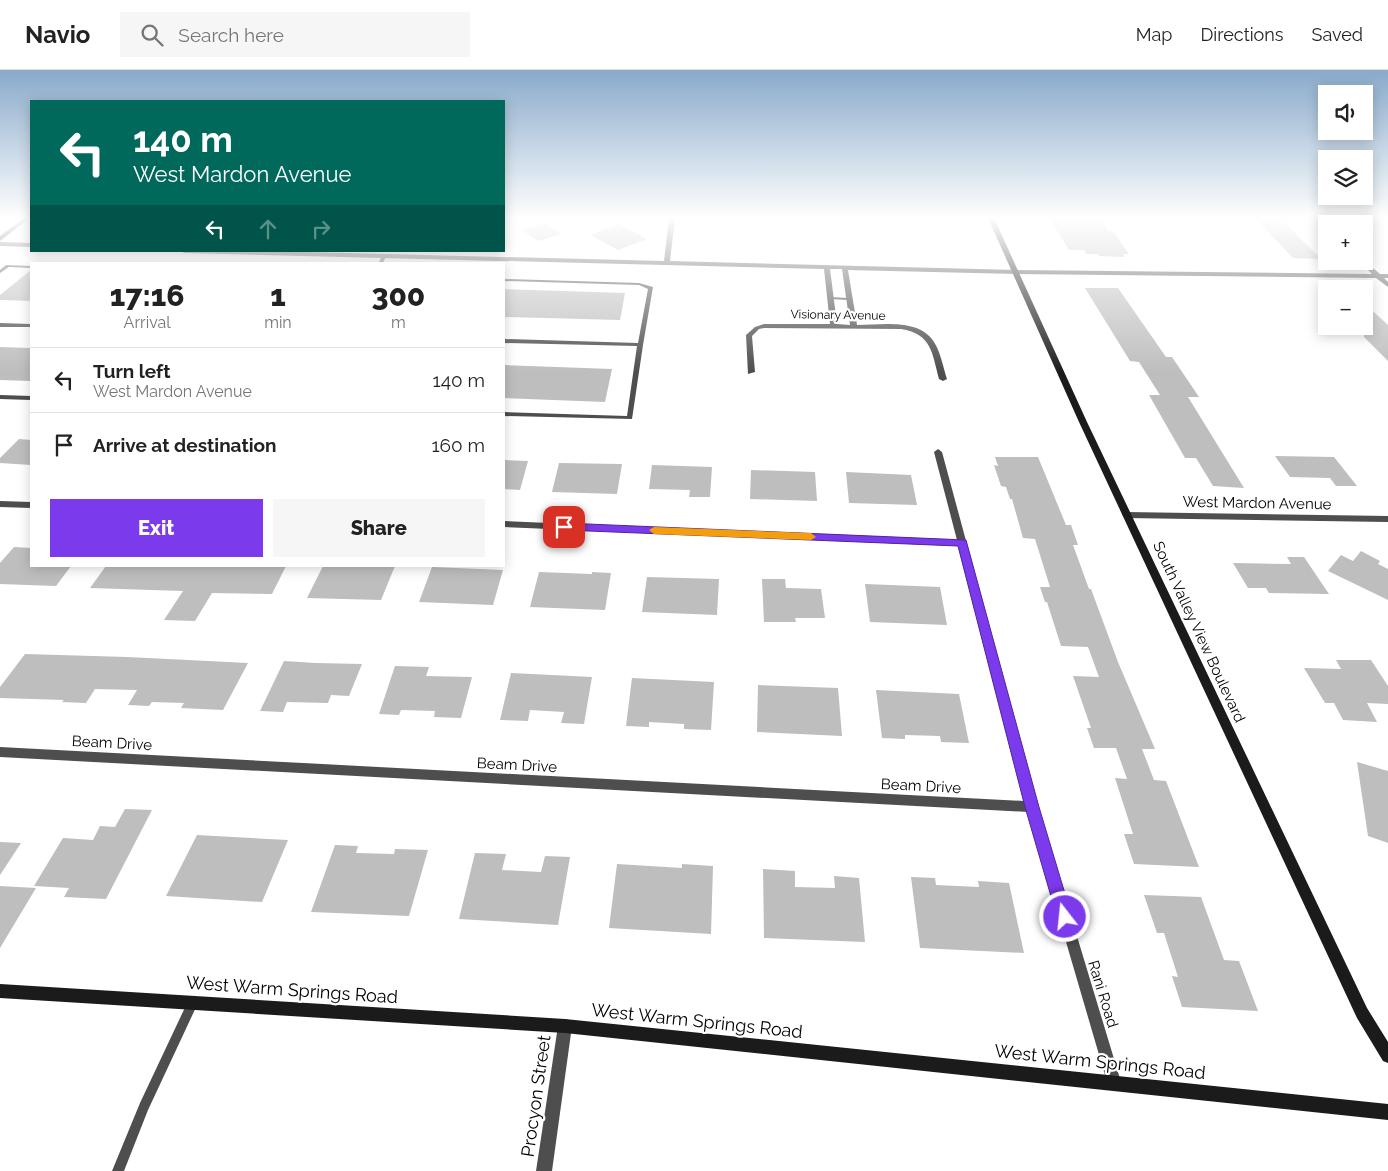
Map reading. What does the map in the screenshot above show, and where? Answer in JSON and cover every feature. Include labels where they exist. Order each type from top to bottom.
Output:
[{"type":"main road","name":"South Valley View Boulevard","points":[[1017,272],[1126,515],[1362,1013],[1388,1056]]},
{"type":"main road","name":"West Warm Springs Road","points":[[0,991],[565,1026],[1388,1112]]},
{"type":"street","points":[[827,269],[834,326]]},
{"type":"street","points":[[845,269],[854,326]]},
{"type":"street","points":[[904,269],[1388,276]]},
{"type":"street","points":[[1372,270],[1388,285]]},
{"type":"street","name":"Visionary Avenue","points":[[751,372],[749,335],[757,328],[774,325],[854,326],[919,330],[930,341],[943,379]]},
{"type":"street","name":"Rani Road","points":[[938,452],[1032,807],[1114,1082]]},
{"type":"street","points":[[0,504],[30,505]]},
{"type":"street","name":"West Mardon Avenue","points":[[1126,515],[1388,519]]},
{"type":"street","points":[[505,524],[962,543]]},
{"type":"street","name":"Beam Drive","points":[[0,752],[1032,807]]},
{"type":"street","name":"Procyon Street","points":[[544,1171],[565,1026]]},
{"type":"lane","points":[[505,280],[640,284],[651,288],[640,345],[630,418],[505,414]]},
{"type":"lane","points":[[830,298],[849,299]]},
{"type":"lane","points":[[0,325],[30,326]]},
{"type":"lane","points":[[505,341],[640,345]]},
{"type":"lane","points":[[0,397],[30,398]]},
{"type":"lane","points":[[118,1171],[144,1107],[193,1003]]},
{"type":"building","points":[[30,271],[30,301],[0,300],[0,295]]},
{"type":"building","points":[[1085,288],[1118,288],[1166,357],[1172,357],[1199,397],[1188,397],[1244,488],[1213,486],[1196,458],[1185,458],[1149,395],[1160,395],[1139,362],[1130,361]]},
{"type":"building","points":[[505,289],[625,293],[620,320],[505,317]]},
{"type":"building","points":[[1373,311],[1388,325],[1388,361],[1364,335],[1373,335]]},
{"type":"building","points":[[0,347],[30,348],[30,381],[0,380]]},
{"type":"building","points":[[505,365],[612,369],[605,402],[505,398]]},
{"type":"building","points":[[19,439],[30,440],[30,465],[0,463],[0,458]]},
{"type":"building","points":[[1275,456],[1334,457],[1357,486],[1336,486],[1330,478],[1290,477]]},
{"type":"building","points":[[995,457],[1038,457],[1066,525],[1071,525],[1078,545],[1073,545],[1089,589],[1091,589],[1118,662],[1155,749],[1142,749],[1154,780],[1166,781],[1199,867],[1134,864],[1124,834],[1133,834],[1115,778],[1127,779],[1116,748],[1094,748],[1087,728],[1091,728],[1073,676],[1099,677],[1088,647],[1061,646],[1047,602],[1045,602],[1040,587],[1050,587],[1035,539],[1023,538],[1012,499],[1010,499],[1006,487],[1001,486],[994,465],[998,466]]},
{"type":"building","points":[[505,460],[528,461],[520,490],[505,489]]},
{"type":"building","points":[[559,463],[622,464],[617,494],[552,492]]},
{"type":"building","points":[[652,465],[712,467],[710,497],[689,497],[690,490],[649,489]]},
{"type":"building","points":[[751,470],[815,472],[817,501],[750,499]]},
{"type":"building","points":[[846,472],[911,475],[917,505],[849,503]]},
{"type":"building","points":[[14,547],[30,548],[30,567],[70,567],[56,586],[0,584],[0,563]]},
{"type":"building","points":[[1361,551],[1380,561],[1378,564],[1388,569],[1388,600],[1328,571],[1341,555],[1353,561]]},
{"type":"building","points":[[1287,557],[1304,557],[1329,594],[1269,593],[1266,588],[1248,588],[1233,563],[1291,564]]},
{"type":"building","points":[[105,567],[286,567],[272,594],[212,593],[195,621],[164,620],[183,591],[90,588]]},
{"type":"building","points":[[322,567],[395,567],[381,600],[307,598]]},
{"type":"building","points":[[432,567],[503,570],[493,605],[419,602]]},
{"type":"building","points":[[539,572],[611,573],[605,610],[530,607]]},
{"type":"building","points":[[647,577],[719,579],[717,615],[642,612]]},
{"type":"building","points":[[762,579],[785,579],[786,588],[821,589],[825,618],[795,618],[796,622],[764,622]]},
{"type":"building","points":[[865,584],[940,587],[947,625],[870,622]]},
{"type":"building","points":[[25,654],[248,663],[223,710],[181,708],[184,703],[152,702],[149,706],[128,705],[137,690],[95,689],[86,703],[62,702],[64,700],[0,698],[0,687]]},
{"type":"building","points":[[1336,660],[1371,660],[1388,686],[1388,704],[1367,703],[1377,722],[1343,720],[1334,703],[1325,703],[1304,668],[1341,669]]},
{"type":"building","points":[[284,661],[362,664],[349,696],[331,695],[328,703],[287,702],[283,712],[260,711]]},
{"type":"building","points":[[395,666],[429,667],[426,676],[472,677],[461,718],[434,717],[435,711],[401,710],[399,715],[379,714]]},
{"type":"building","points":[[511,673],[592,677],[584,724],[561,723],[564,712],[530,710],[528,721],[500,720]]},
{"type":"building","points":[[632,678],[714,682],[711,730],[684,729],[684,724],[649,722],[649,727],[626,726]]},
{"type":"building","points":[[758,685],[838,688],[842,736],[757,732]]},
{"type":"building","points":[[876,690],[959,694],[969,743],[941,742],[940,736],[905,735],[905,739],[882,738]]},
{"type":"building","points":[[1357,762],[1388,771],[1388,843],[1368,836]]},
{"type":"building","points":[[125,809],[152,810],[106,899],[64,897],[69,888],[34,886],[63,838],[93,840],[100,826],[115,827]]},
{"type":"building","points":[[197,835],[288,840],[262,902],[166,896]]},
{"type":"building","points":[[0,842],[21,843],[0,875]]},
{"type":"building","points":[[335,845],[358,846],[356,853],[394,854],[395,849],[428,850],[409,916],[311,912]]},
{"type":"building","points":[[475,853],[506,854],[502,870],[541,872],[545,856],[570,857],[558,925],[459,919]]},
{"type":"building","points":[[617,864],[682,868],[682,864],[713,866],[711,934],[609,928]]},
{"type":"building","points":[[763,869],[795,871],[795,887],[835,888],[834,876],[859,878],[865,942],[764,938]]},
{"type":"building","points":[[911,877],[935,878],[936,885],[979,887],[978,881],[1009,883],[1024,953],[920,948]]},
{"type":"building","points":[[0,886],[36,888],[0,948]]},
{"type":"building","points":[[1144,895],[1201,897],[1224,960],[1239,961],[1258,1011],[1182,1007],[1172,976],[1178,977],[1164,933],[1157,933]]},
{"type":"slow traffic","points":[[654,530],[811,537]]},
{"type":"route","points":[[564,527],[962,543],[1032,807],[1065,917]]}]
